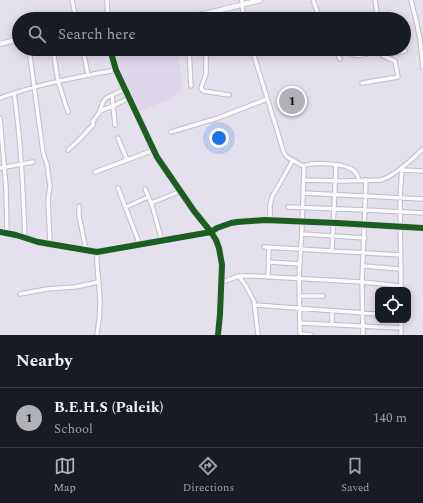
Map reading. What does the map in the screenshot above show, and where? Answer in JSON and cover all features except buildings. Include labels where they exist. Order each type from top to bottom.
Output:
[{"type":"street","points":[[72,0],[75,12]]},
{"type":"street","points":[[107,0],[108,12]]},
{"type":"street","points":[[216,12],[242,3],[260,0]]},
{"type":"street","points":[[313,0],[317,12]]},
{"type":"street","points":[[375,0],[377,12]]},
{"type":"street","points":[[411,0],[420,39],[423,68]]},
{"type":"street","points":[[0,44],[12,41]]},
{"type":"street","points":[[30,56],[43,152],[50,181],[48,199],[50,244]]},
{"type":"street","points":[[54,56],[58,82],[68,112]]},
{"type":"street","points":[[84,56],[88,75]]},
{"type":"street","points":[[112,56],[116,70],[160,162],[216,240],[221,255],[222,282],[218,335]]},
{"type":"street","points":[[189,56],[191,86]]},
{"type":"street","points":[[206,56],[206,74],[201,88],[203,91],[229,95]]},
{"type":"street","points":[[254,56],[282,149],[287,157],[303,166],[313,164],[336,165],[350,168],[356,173],[359,180]]},
{"type":"street","points":[[362,83],[397,77],[395,61],[386,57]]},
{"type":"street","points":[[0,98],[34,87],[116,70]]},
{"type":"street","points":[[68,150],[93,125],[95,117],[100,111],[106,98],[125,89]]},
{"type":"street","points":[[14,93],[22,164],[25,238]]},
{"type":"street","points":[[112,95],[115,125]]},
{"type":"street","points":[[100,111],[129,98]]},
{"type":"street","points":[[171,132],[218,118],[268,99]]},
{"type":"street","points":[[0,118],[2,168],[7,199],[7,234]]},
{"type":"street","points":[[118,138],[127,160]]},
{"type":"street","points":[[304,180],[335,181],[385,179],[402,168],[423,149]]},
{"type":"street","points":[[95,172],[154,150]]},
{"type":"street","points":[[270,220],[270,206],[272,197],[293,160]]},
{"type":"street","points":[[2,168],[33,162]]},
{"type":"street","points":[[332,251],[336,165]]},
{"type":"street","points":[[303,166],[303,222],[299,278],[300,335],[311,335]]},
{"type":"street","points":[[402,168],[423,171]]},
{"type":"street","points":[[401,287],[400,198],[402,168]]},
{"type":"street","points":[[363,335],[362,282],[364,266],[366,180]]},
{"type":"street","points":[[118,188],[140,245]]},
{"type":"street","points":[[145,189],[151,202],[162,240]]},
{"type":"street","points":[[151,202],[181,191]]},
{"type":"street","points":[[304,193],[423,200]]},
{"type":"street","points":[[126,207],[148,197]]},
{"type":"street","points":[[79,206],[79,216],[86,250]]},
{"type":"street","points":[[288,207],[423,213]]},
{"type":"street","points":[[0,232],[38,242],[97,252],[211,232],[216,228],[237,222],[270,220],[423,228]]},
{"type":"street","points":[[302,234],[364,238]]},
{"type":"street","points":[[264,247],[401,255]]},
{"type":"street","points":[[268,277],[269,248]]},
{"type":"street","points":[[97,252],[100,302],[97,334]]},
{"type":"street","points":[[269,262],[300,264]]},
{"type":"street","points":[[364,266],[401,269]]},
{"type":"street","points":[[222,282],[239,276],[362,282],[394,287]]},
{"type":"street","points":[[239,276],[252,296],[255,305],[258,335]]},
{"type":"street","points":[[20,294],[47,289],[75,287],[98,282]]},
{"type":"street","points":[[299,296],[323,296]]},
{"type":"street","points":[[255,305],[375,314]]},
{"type":"street","points":[[332,311],[332,325]]},
{"type":"street","points":[[300,323],[401,328]]},
{"type":"street","points":[[401,323],[401,335]]},
{"type":"shaded area","points":[[120,56],[179,56],[182,89],[166,101],[137,112],[117,63]]},
{"type":"cycle path","points":[[112,56],[116,70],[157,157],[216,240],[222,265],[218,335]]},
{"type":"cycle path","points":[[0,232],[38,242],[97,252],[211,232],[217,228],[237,222],[265,220],[423,228]]},
{"type":"place","name":"B.E.H.S (Paleik)","points":[[292,101]]}]
